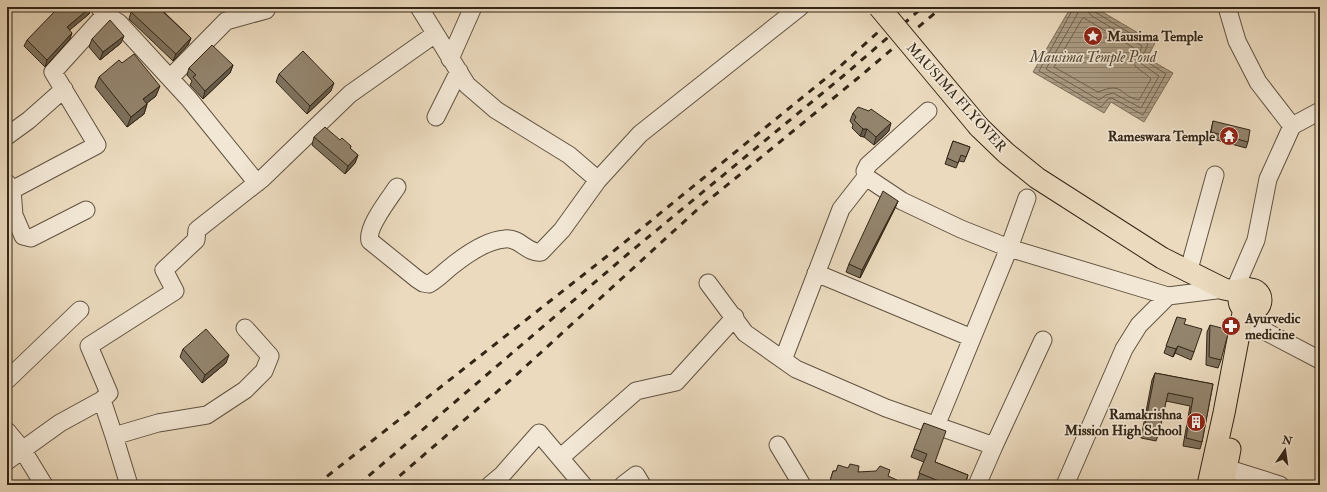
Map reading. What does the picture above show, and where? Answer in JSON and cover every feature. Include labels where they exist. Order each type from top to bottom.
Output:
[{"type":"main road","name":"MAUSIMA FLYOVER","points":[[879,7],[979,127],[1006,153],[1037,178],[1162,258],[1243,302]]},
{"type":"main road","points":[[1225,476],[1243,302]]},
{"type":"main road","points":[[1208,485],[1224,413],[1243,302]]},
{"type":"street","points":[[419,7],[467,85],[496,110],[569,155],[598,180]]},
{"type":"street","points":[[436,117],[473,7]]},
{"type":"street","points":[[1227,7],[1236,41],[1258,82],[1292,126]]},
{"type":"street","points":[[86,210],[31,238],[23,236],[14,215],[9,187],[97,145],[53,72],[105,9],[189,99],[257,183]]},
{"type":"street","points":[[397,187],[371,228],[369,237],[370,241],[423,283],[429,284],[454,264],[480,247],[504,239],[513,239],[529,250],[541,252],[562,230],[598,180],[640,134],[796,9]]},
{"type":"street","points":[[170,78],[226,21],[266,10]]},
{"type":"street","points":[[7,461],[60,423],[102,400],[109,392],[89,346],[174,291],[164,270],[196,240],[197,230],[257,183],[350,94],[435,34]]},
{"type":"street","points":[[7,136],[29,120],[64,89]]},
{"type":"street","points":[[1243,302],[1268,179],[1292,126],[1320,110]]},
{"type":"street","points":[[928,111],[868,165],[865,171],[866,177],[902,201],[961,230],[1009,248],[1168,296],[1243,302],[1320,360]]},
{"type":"street","points":[[1188,273],[1215,175]]},
{"type":"street","points":[[783,360],[841,209],[866,177]]},
{"type":"street","points":[[936,426],[1009,248],[1027,198]]},
{"type":"street","points":[[816,273],[972,338]]},
{"type":"street","points":[[708,283],[745,333],[783,360],[803,372],[886,408],[994,446]]},
{"type":"street","points":[[1066,485],[1124,349],[1140,325],[1168,296]]},
{"type":"street","points":[[7,380],[80,310]]},
{"type":"street","points":[[560,458],[636,391],[676,382],[734,317]]},
{"type":"street","points":[[114,436],[158,423],[207,416],[245,390],[264,371],[270,356],[245,328]]},
{"type":"street","points":[[978,485],[994,446],[1043,340]]},
{"type":"street","points":[[102,400],[129,485]]},
{"type":"street","points":[[7,431],[22,449],[44,485]]},
{"type":"street","points":[[490,485],[502,475],[539,433],[583,485]]},
{"type":"street","points":[[778,445],[802,485]]},
{"type":"street","points":[[623,485],[636,475],[642,485]]},
{"type":"street","points":[[1225,476],[1280,485]]},
{"type":"water","name":"Mausima Temple Pond","points":[[1071,7],[1094,7],[1155,43],[1147,58],[1173,73],[1144,122],[1111,102],[1104,113],[1033,72]]},
{"type":"building","points":[[58,7],[91,7],[67,27],[72,33],[47,60],[27,40]]},
{"type":"building","points":[[136,7],[162,7],[160,9],[191,38],[176,54],[131,12]]},
{"type":"building","points":[[110,20],[124,36],[103,52],[92,39]]},
{"type":"building","points":[[212,45],[233,65],[205,91],[193,77],[196,75],[189,68]]},
{"type":"building","points":[[303,51],[334,83],[310,106],[279,74]]},
{"type":"building","points":[[134,54],[160,86],[143,99],[147,104],[131,117],[99,77],[119,60],[122,63]]},
{"type":"building","points":[[858,107],[869,111],[871,109],[891,123],[876,137],[867,129],[863,129],[854,120],[856,117],[853,113]]},
{"type":"building","points":[[1213,121],[1250,130],[1248,142],[1211,132]]},
{"type":"building","points":[[325,127],[340,140],[342,138],[358,155],[348,166],[314,137]]},
{"type":"building","points":[[953,141],[970,147],[966,157],[961,155],[958,163],[947,158]]},
{"type":"building","points":[[883,191],[898,201],[862,270],[849,264]]},
{"type":"building","points":[[1177,317],[1186,319],[1184,324],[1202,329],[1194,352],[1178,346],[1176,349],[1166,346]]},
{"type":"building","points":[[1210,325],[1229,330],[1221,360],[1209,357]]},
{"type":"building","points":[[206,329],[229,355],[205,375],[183,349]]},
{"type":"building","name":"Ramakrishna Mission High School","points":[[1155,373],[1213,384],[1202,442],[1186,438],[1193,398],[1168,393],[1159,433],[1144,430]]},
{"type":"building","points":[[924,423],[946,431],[935,462],[968,475],[965,484],[960,482],[959,485],[949,485],[919,473],[927,454],[914,449]]},
{"type":"building","points":[[850,464],[859,466],[858,472],[876,471],[880,466],[890,470],[888,476],[897,480],[895,485],[842,485],[830,481],[833,471],[836,471],[838,465],[848,468]]},
{"type":"railway","points":[[316,485],[620,246],[836,70],[906,7]]},
{"type":"railway","points":[[358,485],[629,253],[842,77],[923,7]]},
{"type":"railway","points":[[389,485],[513,378],[699,208],[942,7]]},
{"type":"place","name":"Mausima Temple","points":[[1093,36]]},
{"type":"place","name":"Rameswara Temple","points":[[1229,136]]},
{"type":"place","name":"Ayurvedic medicine","points":[[1231,326]]},
{"type":"place","name":"Ramakrishna Mission High School","points":[[1196,422]]}]
